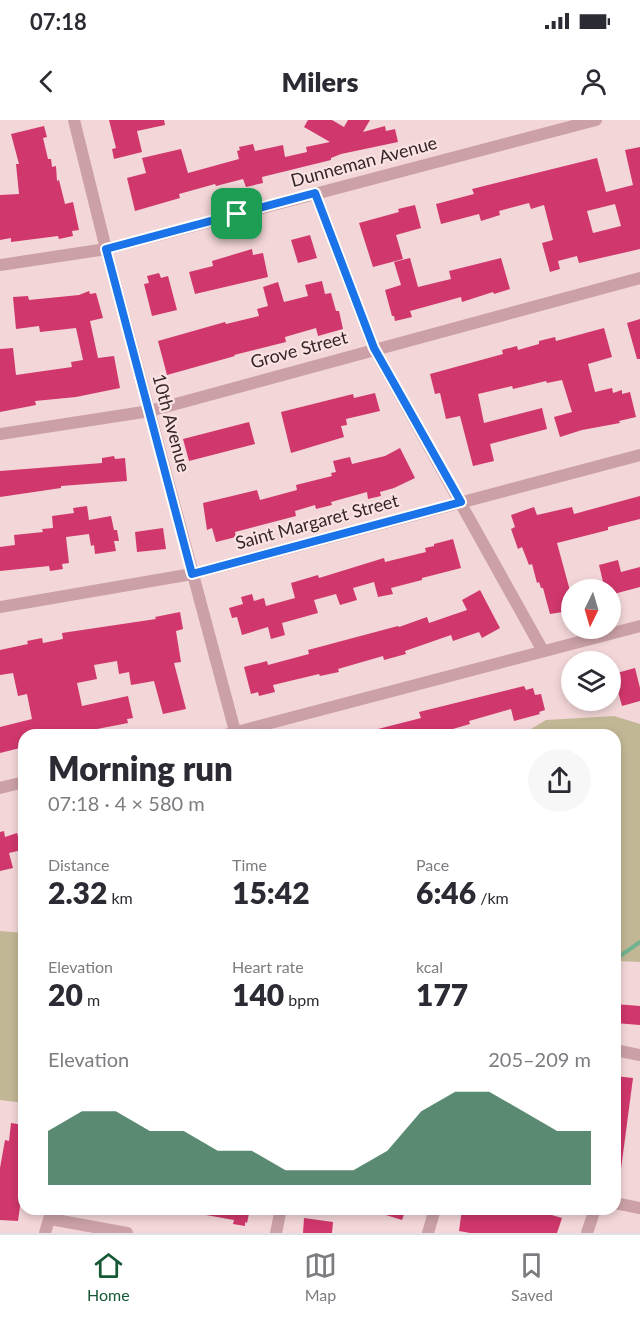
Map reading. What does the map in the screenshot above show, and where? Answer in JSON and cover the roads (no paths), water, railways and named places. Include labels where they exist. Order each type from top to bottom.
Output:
[{"type":"street","name":"10th Avenue","points":[[74,120],[231,729]]},
{"type":"street","name":"Dunneman Avenue","points":[[0,265],[106,249],[596,120]]},
{"type":"street","points":[[315,193],[374,348],[543,651]]},
{"type":"street","name":"Grove Street","points":[[0,434],[150,411],[374,348],[640,278]]},
{"type":"street","name":"Saint Margaret Street","points":[[0,608],[192,574],[640,455]]},
{"type":"street","points":[[251,729],[640,626]]},
{"type":"street","points":[[0,788],[18,784]]},
{"type":"street","points":[[621,1051],[640,1055]]},
{"type":"street","points":[[621,1204],[640,1208]]},
{"type":"street","points":[[45,1233],[51,1215]]},
{"type":"street","points":[[55,1215],[127,1233]]},
{"type":"street","points":[[276,1233],[280,1215]]},
{"type":"street","points":[[428,1233],[433,1215]]},
{"type":"street","points":[[587,1233],[593,1215]]},
{"type":"waterway","points":[[621,955],[640,942]]}]
